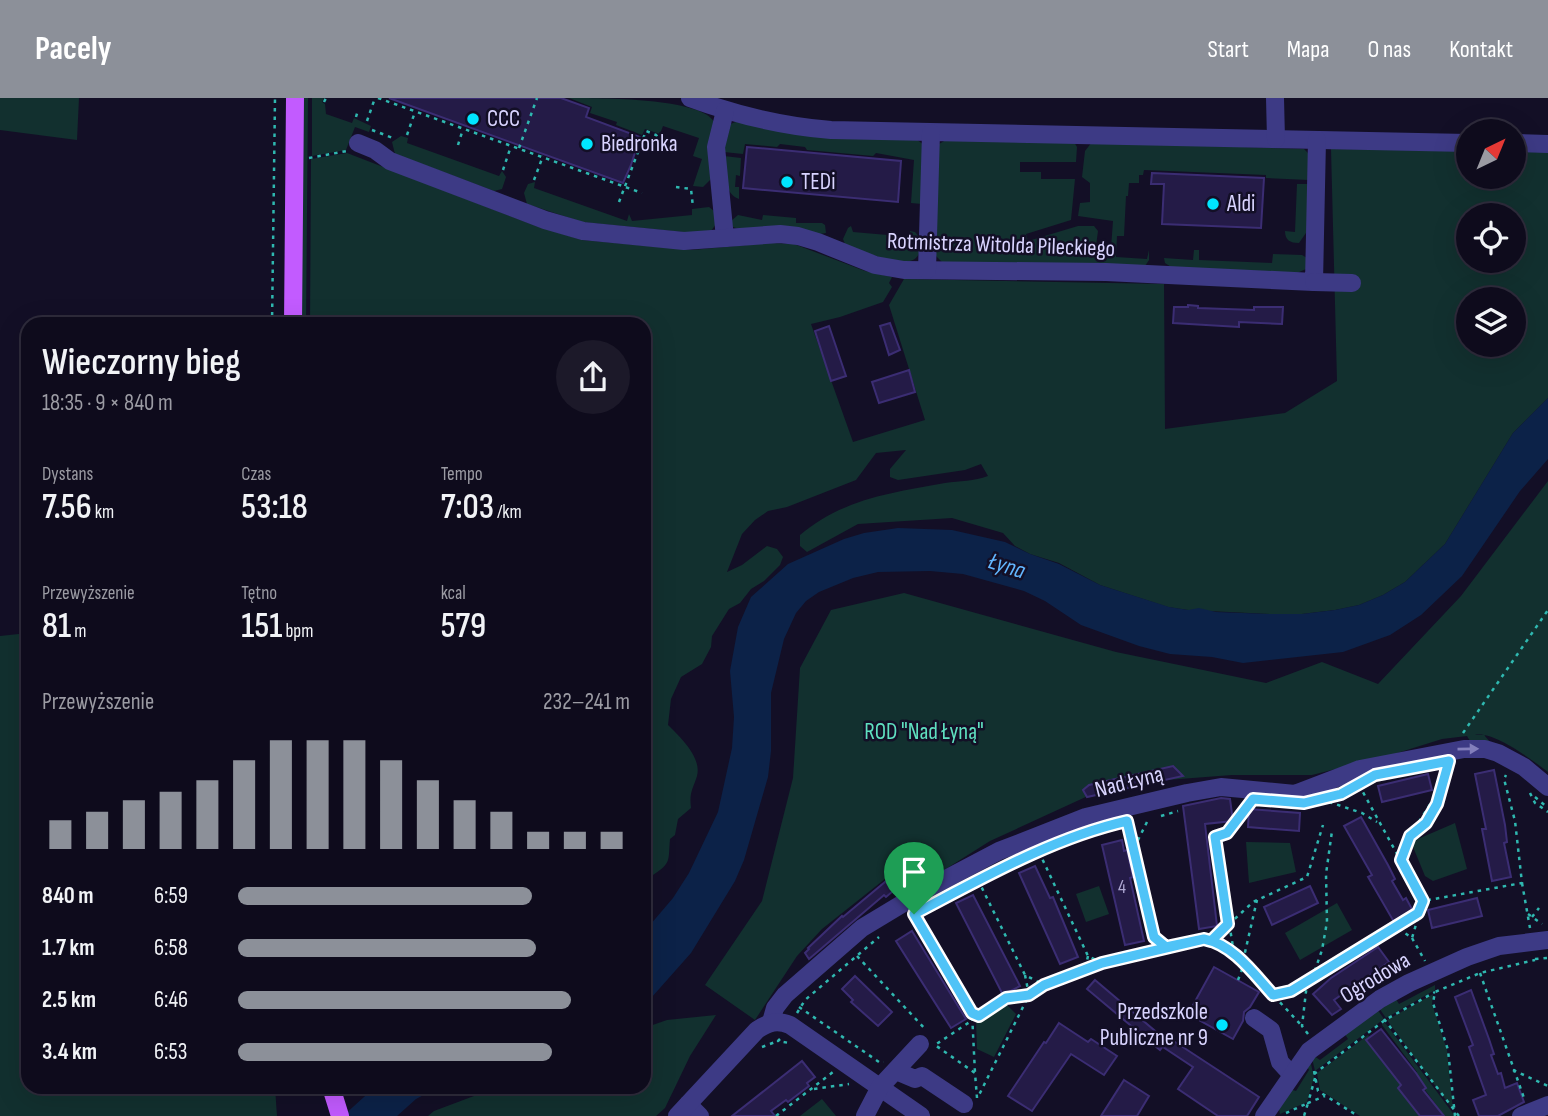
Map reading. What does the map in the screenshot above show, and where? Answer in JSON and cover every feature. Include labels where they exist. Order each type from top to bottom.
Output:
[{"type":"main road","points":[[293,317],[295,98]]},
{"type":"main road","points":[[333,1094],[340,1116]]},
{"type":"street","points":[[690,98],[725,111],[805,128],[932,133],[1456,142]]},
{"type":"street","points":[[1275,98],[1276,139]]},
{"type":"street","points":[[725,111],[716,147],[725,238]]},
{"type":"street","points":[[927,270],[932,133]]},
{"type":"street","points":[[1314,282],[1317,139]]},
{"type":"street","name":"Rotmistrza Witolda Pileckiego","points":[[358,143],[375,150],[390,161],[569,227],[605,234],[693,241],[767,234],[798,236],[875,265],[904,270],[1106,272],[1352,283]]},
{"type":"street","points":[[1526,144],[1548,144]]},
{"type":"street","name":"Nad Łyną","points":[[771,1023],[775,1008],[785,995],[862,928],[925,890],[999,851],[1086,817],[1182,799],[1221,787],[1295,794],[1360,769],[1485,749],[1498,753],[1548,787]]},
{"type":"street","name":"Ogrodowa","points":[[1264,1116],[1309,1051],[1380,999],[1467,957],[1545,932]]},
{"type":"street","points":[[1254,1018],[1271,1030],[1280,1062],[1291,1074]]},
{"type":"street","points":[[688,1112],[757,1030],[771,1023],[792,1019],[873,1101],[921,1116]]},
{"type":"street","points":[[873,1101],[925,1039]]},
{"type":"street","points":[[896,1071],[915,1079],[922,1076],[964,1104]]},
{"type":"path","points":[[272,317],[275,98]]},
{"type":"path","points":[[367,121],[377,98],[642,193]]},
{"type":"path","points":[[519,148],[537,98]]},
{"type":"path","points":[[356,117],[358,110]]},
{"type":"path","points":[[407,135],[415,111]]},
{"type":"path","points":[[458,145],[463,129]]},
{"type":"path","points":[[372,130],[393,138]]},
{"type":"path","points":[[619,202],[646,131],[656,135],[661,141]]},
{"type":"path","points":[[309,158],[346,152],[358,143]]},
{"type":"path","points":[[503,170],[511,146]]},
{"type":"path","points":[[534,180],[543,156]]},
{"type":"path","points":[[676,187],[691,189],[693,207]]},
{"type":"path","points":[[1401,860],[1410,836],[1441,787],[1450,756],[1548,610]]},
{"type":"path","points":[[1517,768],[1504,779],[1515,821],[1527,913],[1545,932]]},
{"type":"path","points":[[1331,798],[1365,780]]},
{"type":"path","points":[[1356,784],[1423,901]]},
{"type":"path","points":[[1530,785],[1537,800],[1548,808]]},
{"type":"path","points":[[1322,796],[1345,788]]},
{"type":"path","points":[[1146,814],[1171,811],[1182,799]]},
{"type":"path","points":[[1234,953],[1215,837],[1227,833],[1253,799]]},
{"type":"path","points":[[1329,803],[1362,813],[1380,823]]},
{"type":"path","points":[[1122,819],[1133,816]]},
{"type":"path","points":[[1134,848],[1149,818]]},
{"type":"path","points":[[1117,824],[1127,821],[1154,937],[1151,950]]},
{"type":"path","points":[[1211,941],[1257,900],[1307,877],[1324,825]]},
{"type":"path","points":[[1312,979],[1322,950],[1326,922],[1326,874],[1332,831]]},
{"type":"path","points":[[1040,852],[1088,956],[1085,969]]},
{"type":"path","points":[[972,1013],[977,1098],[1029,995],[1025,975],[978,880],[1027,857]]},
{"type":"path","points":[[1423,901],[1522,883]]},
{"type":"path","points":[[1238,980],[1257,900]]},
{"type":"path","points":[[1412,938],[1423,901]]},
{"type":"path","points":[[908,912],[919,906]]},
{"type":"path","points":[[1532,917],[1539,908]]},
{"type":"path","points":[[1273,995],[1291,991],[1307,983],[1418,913]]},
{"type":"path","points":[[914,914],[972,1013],[979,1016]]},
{"type":"path","points":[[1396,928],[1412,938],[1425,961]]},
{"type":"path","points":[[792,1019],[799,1002],[878,932]]},
{"type":"path","points":[[790,1043],[778,1041],[799,1007],[884,932]]},
{"type":"path","points":[[1154,937],[1166,947]]},
{"type":"path","points":[[975,1073],[935,1045],[1006,998],[1029,995],[1044,985],[1102,963],[1204,939],[1234,953],[1308,1033],[1318,1091]]},
{"type":"path","points":[[857,956],[923,1024],[925,1039]]},
{"type":"path","points":[[1088,956],[1102,963]]},
{"type":"path","points":[[1304,1116],[1315,1076],[1385,1020],[1435,992],[1480,973],[1535,960]]},
{"type":"path","points":[[1480,973],[1513,1070],[1528,1107],[1534,1111]]},
{"type":"path","points":[[1025,975],[1044,985]]},
{"type":"path","points":[[1302,1026],[1307,983]]},
{"type":"path","points":[[1435,992],[1433,1003],[1448,1050],[1456,1115]]},
{"type":"path","points":[[1277,1000],[1281,993]]},
{"type":"path","points":[[799,1007],[879,1062],[892,1065],[896,1071]]},
{"type":"path","points":[[1385,1020],[1456,1115]]},
{"type":"path","points":[[825,1067],[873,1101]]},
{"type":"path","points":[[1513,1070],[1548,1086]]},
{"type":"path","points":[[776,1116],[833,1072]]},
{"type":"path","points":[[811,1089],[849,1084]]},
{"type":"path","points":[[1312,1087],[1358,1116]]},
{"type":"path","points":[[1279,1116],[1325,1096]]},
{"type":"green space","points":[[0,98],[79,98],[77,140],[0,130]]},
{"type":"green space","points":[[302,98],[308,98],[306,317],[300,317]]},
{"type":"green space","points":[[312,98],[324,98],[322,102],[325,104],[326,114],[352,123],[354,118],[371,126],[369,132],[355,127],[346,150],[312,156]]},
{"type":"green space","points":[[569,98],[649,101],[691,108],[706,114],[714,122],[708,145],[711,179],[703,187],[693,186],[702,159],[693,156],[699,138],[663,126],[660,134],[645,129],[642,135],[616,125],[617,122],[590,113],[592,107]]},
{"type":"green space","points":[[738,121],[916,139],[924,145],[922,204],[911,203],[914,160],[876,153],[873,156],[807,150],[805,147],[780,144],[777,147],[745,144],[743,154],[724,152],[728,125]]},
{"type":"green space","points":[[401,136],[408,138],[407,143],[499,176],[502,171],[506,177],[502,189],[494,191],[395,154],[392,142]]},
{"type":"green space","points":[[946,140],[1074,142],[1077,147],[1076,162],[1020,162],[1020,172],[1041,172],[1041,179],[1075,179],[1071,220],[1026,234],[1028,241],[1078,226],[1094,226],[1098,231],[1096,246],[1111,248],[1113,221],[1078,216],[1080,203],[1090,202],[1090,183],[1082,177],[1085,151],[1092,142],[1304,149],[1309,154],[1309,180],[1266,178],[1266,175],[1144,170],[1143,175],[1139,175],[1139,183],[1129,183],[1124,236],[1117,236],[1116,257],[1147,259],[1149,250],[1149,260],[1145,266],[942,262],[935,255],[939,144]]},
{"type":"green space","points":[[1331,149],[1456,150],[1456,189],[1526,189],[1526,150],[1548,150],[1548,398],[1513,433],[1445,544],[1405,582],[1359,605],[1335,610],[1269,614],[1188,610],[1168,607],[1100,585],[1059,563],[1015,546],[1003,533],[952,518],[858,524],[807,552],[800,546],[800,535],[851,505],[887,494],[988,476],[981,464],[965,470],[898,480],[890,477],[890,469],[906,450],[876,453],[856,480],[787,507],[768,511],[742,534],[727,572],[742,565],[767,546],[777,549],[783,557],[780,565],[764,581],[751,589],[740,603],[729,609],[712,636],[711,647],[702,664],[681,677],[671,699],[668,725],[684,741],[698,769],[691,794],[691,808],[678,819],[675,835],[670,839],[666,864],[651,875],[651,317],[310,317],[311,159],[347,153],[536,226],[582,240],[692,250],[771,243],[794,244],[865,271],[892,277],[889,283],[892,287],[883,302],[811,324],[853,442],[925,420],[889,305],[904,279],[1164,284],[1165,429],[1285,413],[1337,381]]},
{"type":"green space","points":[[724,156],[741,158],[740,176],[736,175],[735,187],[739,187],[739,199],[728,187]]},
{"type":"green space","points":[[535,182],[534,188],[627,221],[629,214],[632,221],[692,215],[692,209],[709,207],[714,211],[716,224],[711,231],[693,233],[582,222],[527,204],[524,193],[528,184]]},
{"type":"green space","points":[[1297,184],[1308,184],[1308,230],[1299,243],[1289,240],[1285,231],[1295,232]]},
{"type":"green space","points":[[738,215],[762,220],[763,215],[796,218],[796,223],[822,223],[826,233],[736,228],[731,221]]},
{"type":"green space","points":[[851,226],[853,232],[899,236],[899,241],[909,241],[910,231],[915,232],[920,241],[919,253],[906,262],[884,259],[861,251],[845,244],[843,239]]},
{"type":"green space","points":[[1194,250],[1199,250],[1199,260],[1272,263],[1273,254],[1302,255],[1307,258],[1306,269],[1297,273],[1171,267],[1165,263],[1164,258],[1193,260]]},
{"type":"green space","name":"ROD \"Nad Łyną\"","points":[[1548,481],[1548,772],[1492,737],[1484,735],[1491,743],[1470,741],[1467,736],[1442,739],[1312,775],[1232,775],[1114,784],[990,841],[914,889],[890,875],[822,929],[797,956],[755,1020],[705,985],[762,901],[793,778],[800,668],[831,610],[904,593],[1116,652],[1266,683],[1322,662],[1378,684],[1461,596]]},
{"type":"green space","points":[[21,634],[21,1094],[275,1094],[277,1116],[0,1116],[0,636]]},
{"type":"green space","points":[[1455,823],[1467,869],[1433,881],[1425,876],[1411,842]]},
{"type":"green space","points":[[1246,842],[1290,843],[1296,872],[1249,883]]},
{"type":"green space","points":[[1099,886],[1109,914],[1086,922],[1076,894]]},
{"type":"green space","points":[[1337,903],[1352,930],[1300,960],[1285,933]]},
{"type":"green space","points":[[1435,985],[1435,990],[1386,1018],[1379,1008],[1394,996],[1399,1004]]},
{"type":"green space","points":[[1433,994],[1432,1004],[1447,1050],[1453,1110],[1387,1020]]},
{"type":"green space","points":[[1004,1002],[1016,1014],[994,1057],[977,1049],[976,1019]]},
{"type":"green space","points":[[1377,1009],[1384,1019],[1315,1071],[1311,1054],[1320,1060],[1348,1039],[1343,1031]]},
{"type":"green space","points":[[716,1015],[690,1056],[665,1108],[656,1116],[428,1116],[434,1111],[479,1094],[651,1094],[651,1026],[667,1020]]},
{"type":"green space","points":[[1383,1022],[1455,1116],[1441,1116],[1443,1114],[1414,1075],[1417,1072],[1382,1025]]},
{"type":"green space","points":[[1368,1035],[1405,1083],[1421,1116],[1360,1116],[1320,1090],[1317,1073]]},
{"type":"green space","points":[[1309,1056],[1314,1077],[1307,1102],[1280,1114],[1278,1104],[1286,1088],[1296,1091],[1309,1070],[1304,1062]]},
{"type":"green space","points":[[822,1099],[836,1116],[800,1116]]},
{"type":"water","name":"Łyna","points":[[1548,398],[1548,459],[1520,491],[1462,576],[1421,615],[1390,635],[1343,652],[1243,663],[1212,657],[1170,654],[1081,625],[1045,601],[1024,591],[963,574],[930,571],[878,572],[853,578],[819,592],[806,601],[796,613],[784,639],[771,693],[768,777],[744,860],[735,881],[691,953],[651,998],[651,924],[673,898],[689,873],[718,812],[732,748],[734,717],[730,671],[738,627],[751,597],[788,564],[864,533],[898,528],[952,530],[1005,542],[1059,564],[1100,585],[1169,607],[1269,614],[1335,610],[1359,605],[1405,582],[1445,544],[1513,433]]},
{"type":"water","points":[[367,1094],[426,1094],[397,1116],[343,1116]]},
{"type":"building","points":[[389,98],[561,98],[589,108],[586,117],[640,137],[623,183]]},
{"type":"building","points":[[747,147],[901,161],[898,202],[743,188]]},
{"type":"building","name":"Aldi","points":[[1152,173],[1264,178],[1261,228],[1162,224],[1164,184],[1151,184]]},
{"type":"building","points":[[1188,305],[1198,308],[1254,310],[1254,307],[1283,307],[1282,324],[1239,322],[1239,327],[1173,323],[1174,307]]},
{"type":"building","points":[[890,323],[900,350],[889,355],[880,326]]},
{"type":"building","points":[[829,326],[846,376],[831,381],[815,331]]},
{"type":"building","points":[[909,370],[915,392],[879,403],[872,382]]},
{"type":"building","points":[[1173,766],[1183,776],[1087,797],[1083,790],[1089,785]]},
{"type":"building","points":[[1494,770],[1505,825],[1507,842],[1504,843],[1511,877],[1492,881],[1482,829],[1486,829],[1475,774]]},
{"type":"building","points":[[1428,774],[1432,790],[1382,802],[1378,786]]},
{"type":"building","points":[[1221,798],[1230,799],[1233,821],[1205,824],[1217,926],[1199,929],[1183,806]]},
{"type":"building","points":[[1249,809],[1300,813],[1299,831],[1248,827]]},
{"type":"building","points":[[1361,817],[1395,879],[1392,881],[1413,911],[1394,922],[1368,877],[1372,875],[1344,826]]},
{"type":"building","points":[[1122,840],[1133,877],[1130,878],[1144,941],[1125,945],[1102,845]]},
{"type":"building","points":[[1035,866],[1050,898],[1053,897],[1078,957],[1060,964],[1019,873]]},
{"type":"building","points":[[891,877],[899,886],[886,897],[884,895],[809,959],[805,953],[808,948],[842,916]]},
{"type":"building","points":[[1310,886],[1318,903],[1272,925],[1264,907]]},
{"type":"building","points":[[973,895],[1020,986],[1003,995],[956,903]]},
{"type":"building","points":[[1477,898],[1482,916],[1432,928],[1428,910]]},
{"type":"building","points":[[912,931],[966,1019],[951,1028],[896,941]]},
{"type":"building","points":[[1378,947],[1389,962],[1334,1000],[1341,1009],[1332,1015],[1313,994],[1331,978]]},
{"type":"building","points":[[1214,967],[1259,992],[1244,1012],[1243,1021],[1233,1039],[1188,1014]]},
{"type":"building","points":[[855,976],[892,1012],[878,1026],[851,1002],[853,1000],[842,989]]},
{"type":"building","points":[[1095,980],[1167,1041],[1160,1050],[1087,989]]},
{"type":"building","points":[[1471,990],[1494,1054],[1491,1055],[1498,1074],[1501,1073],[1505,1088],[1517,1083],[1524,1102],[1498,1116],[1479,1116],[1473,1100],[1486,1095],[1469,1047],[1473,1045],[1455,997]]},
{"type":"building","points":[[1059,1023],[1088,1042],[1091,1039],[1117,1056],[1104,1075],[1071,1054],[1032,1111],[1008,1096]]},
{"type":"building","points":[[1381,1029],[1416,1073],[1426,1088],[1423,1090],[1444,1116],[1420,1116],[1398,1088],[1401,1085],[1366,1040]]},
{"type":"building","points":[[1169,1038],[1259,1097],[1247,1116],[1218,1116],[1178,1089],[1193,1067],[1163,1047]]},
{"type":"building","points":[[802,1061],[815,1077],[807,1083],[809,1086],[771,1111],[775,1116],[732,1116]]},
{"type":"building","points":[[1124,1080],[1149,1096],[1137,1116],[1101,1116]]},
{"type":"place","name":"CCC","points":[[473,119]]},
{"type":"place","name":"Biedronka","points":[[587,144]]},
{"type":"place","name":"TEDi","points":[[787,182]]},
{"type":"place","name":"Aldi","points":[[1213,204]]},
{"type":"place","name":"Przedszkole Publiczne nr 9","points":[[1222,1025]]},
{"type":"route","points":[[914,914],[972,1013],[979,1016],[1006,998],[1029,995],[1044,985],[1102,963],[1204,939],[1234,953],[1273,995],[1291,991],[1418,913],[1423,901],[1401,860],[1410,836],[1426,823],[1437,804],[1449,761],[1375,775],[1331,798],[1304,803],[1253,799],[1227,833],[1215,837],[1228,924],[1211,941],[1204,939],[1166,947],[1154,937],[1127,821],[1040,852],[978,880],[914,914]]}]
